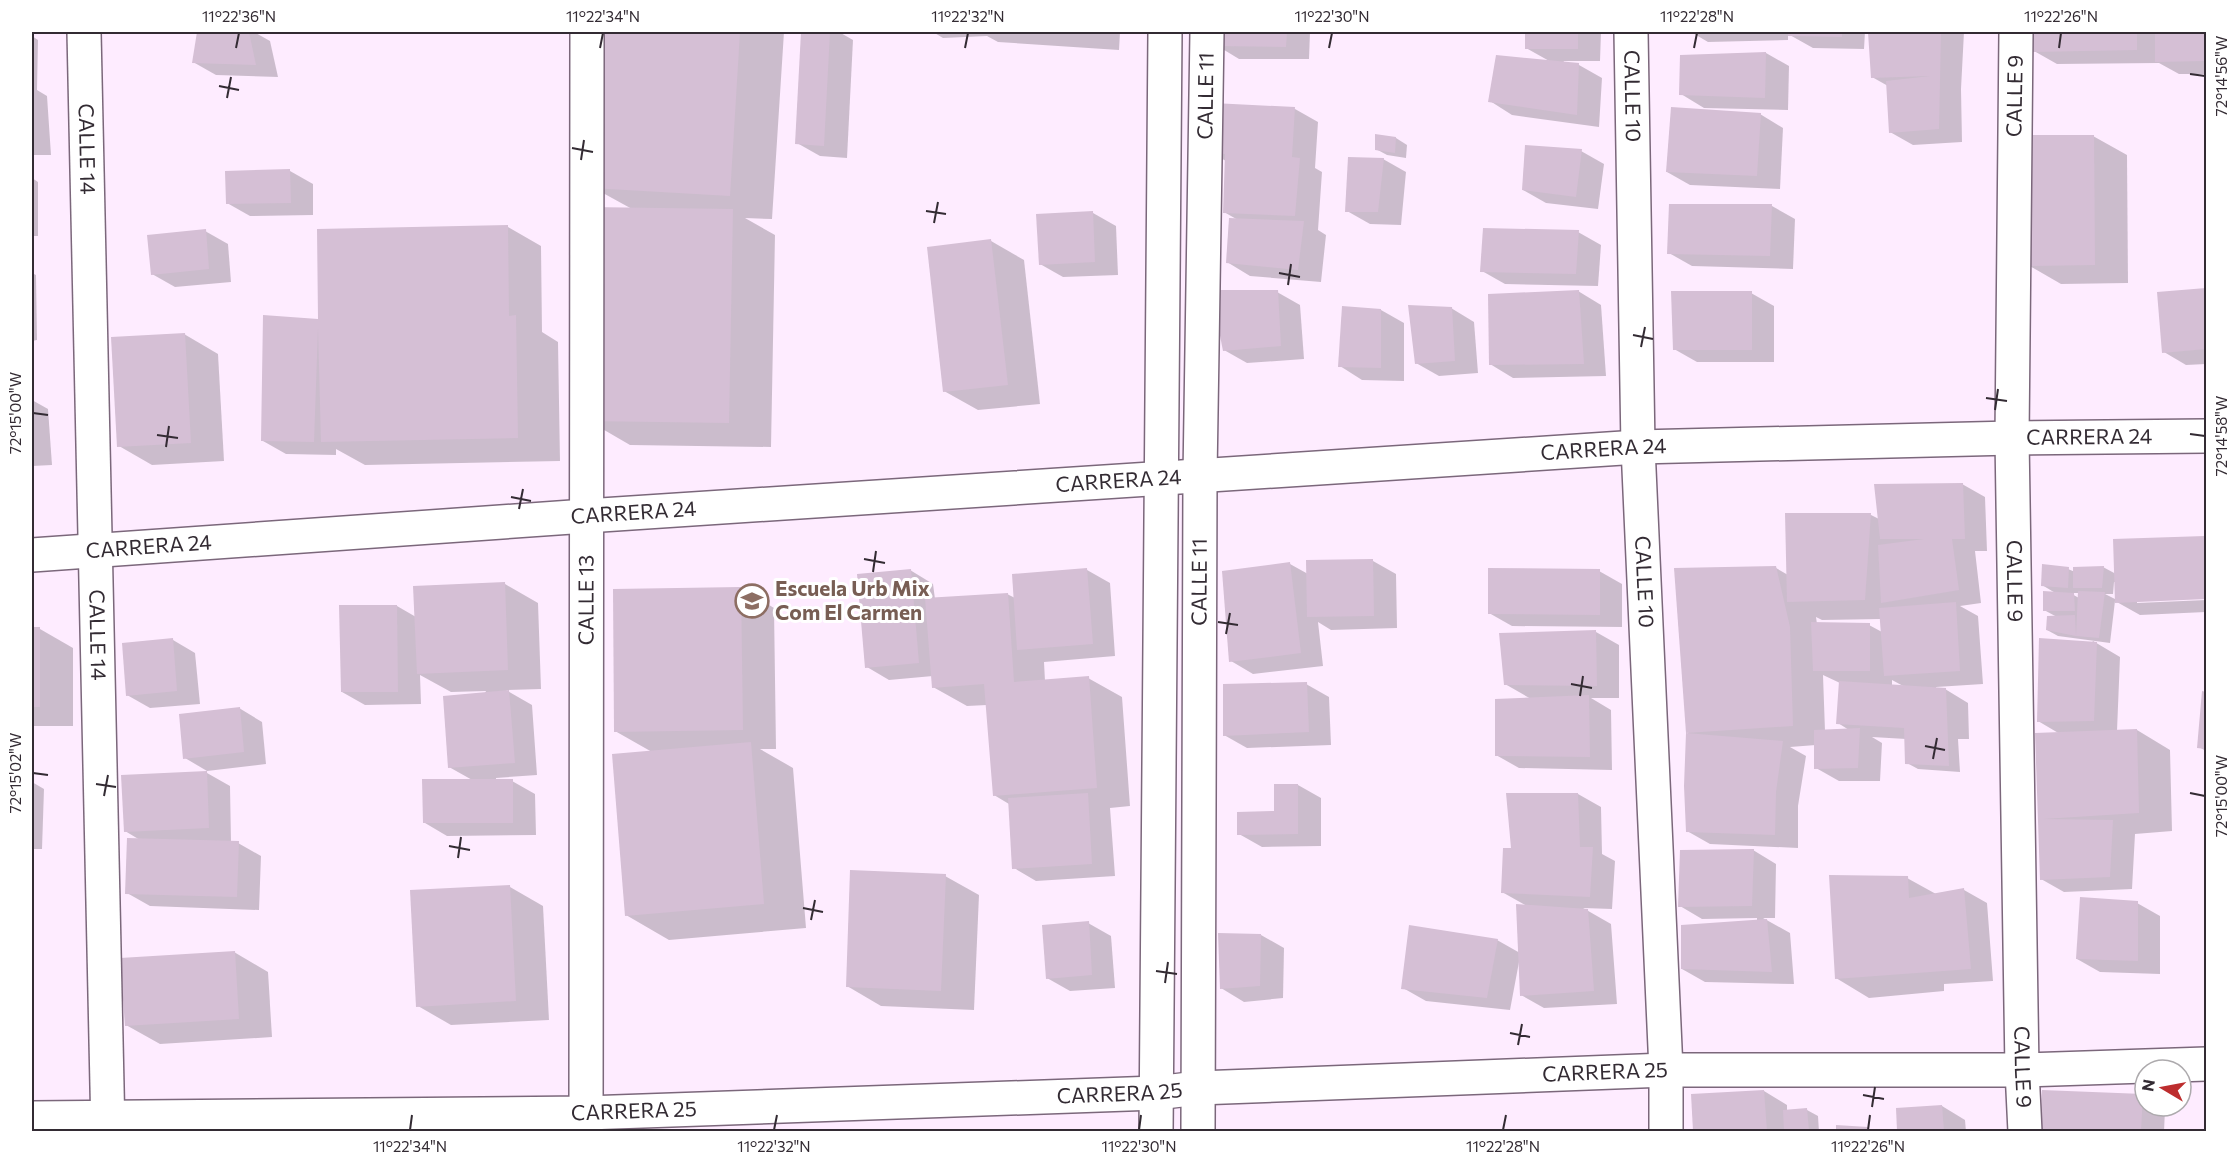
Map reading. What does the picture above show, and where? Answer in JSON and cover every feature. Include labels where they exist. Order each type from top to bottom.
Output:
[{"type":"street","name":"CALLE 14","points":[[84,32],[108,1124]]},
{"type":"street","name":"CALLE 13","points":[[586,1122],[587,32]]},
{"type":"street","name":"CALLE 11","points":[[1156,1131],[1165,32]]},
{"type":"street","name":"CALLE 11","points":[[1198,1131],[1200,476],[1207,32]]},
{"type":"street","name":"CALLE 10","points":[[1631,32],[1638,447],[1666,1070],[1666,1131]]},
{"type":"street","name":"CALLE 9","points":[[2016,32],[2012,438],[2022,1070],[2025,1131]]},
{"type":"street","name":"CARRERA 24","points":[[32,555],[1638,447],[2206,436]]},
{"type":"street","name":"CARRERA 25","points":[[32,1118],[108,1124],[586,1122],[1156,1093],[1198,1088],[1666,1070],[2022,1070],[2206,1064]]},
{"type":"building","points":[[197,32],[249,32],[256,65],[192,63]]},
{"type":"building","points":[[601,32],[740,32],[730,196],[591,188]]},
{"type":"building","points":[[801,32],[830,32],[824,146],[795,144]]},
{"type":"building","points":[[1214,32],[1287,32],[1286,47],[1214,46]]},
{"type":"building","points":[[1525,32],[1578,32],[1578,49],[1525,49]]},
{"type":"building","points":[[1788,32],[1842,32],[1842,37],[1788,36]]},
{"type":"building","points":[[1868,32],[1941,32],[1939,129],[1889,133],[1886,81],[1930,76],[1871,78]]},
{"type":"building","points":[[2032,32],[2137,32],[2137,50],[2032,52]]},
{"type":"building","points":[[2155,32],[2206,32],[2206,61],[2155,62]]},
{"type":"building","points":[[1766,52],[1765,98],[1679,95],[1680,55]]},
{"type":"building","points":[[1496,55],[1579,63],[1577,115],[1488,102]]},
{"type":"building","points":[[1213,103],[1295,107],[1292,157],[1300,158],[1295,216],[1223,213],[1225,154],[1208,153]]},
{"type":"building","points":[[1671,107],[1761,113],[1757,176],[1666,172]]},
{"type":"building","points":[[1375,134],[1396,137],[1395,153],[1375,150]]},
{"type":"building","points":[[2025,135],[2094,135],[2095,265],[2027,266]]},
{"type":"building","points":[[1525,145],[1582,149],[1576,197],[1522,190]]},
{"type":"building","points":[[1348,157],[1384,158],[1378,212],[1345,212]]},
{"type":"building","points":[[290,169],[291,203],[226,204],[225,171]]},
{"type":"building","points":[[1669,204],[1772,204],[1770,256],[1667,254]]},
{"type":"building","points":[[589,207],[733,209],[729,423],[586,421]]},
{"type":"building","points":[[1093,211],[1095,262],[1039,265],[1036,214]]},
{"type":"building","points":[[1229,218],[1304,221],[1298,270],[1226,263]]},
{"type":"building","points":[[508,225],[509,316],[516,315],[518,438],[321,442],[318,328],[314,442],[261,441],[263,315],[318,319],[317,229]]},
{"type":"building","points":[[1483,228],[1579,230],[1576,274],[1480,272]]},
{"type":"building","points":[[206,229],[209,269],[151,275],[147,235]]},
{"type":"building","points":[[991,239],[1008,385],[943,392],[927,247]]},
{"type":"building","points":[[2206,288],[2206,349],[2162,353],[2157,292]]},
{"type":"building","points":[[1211,290],[1278,290],[1281,346],[1223,351]]},
{"type":"building","points":[[1579,290],[1584,364],[1489,365],[1488,294]]},
{"type":"building","points":[[1671,291],[1752,291],[1752,350],[1673,350]]},
{"type":"building","points":[[1408,305],[1452,307],[1455,361],[1415,364]]},
{"type":"building","points":[[1342,306],[1381,309],[1381,368],[1338,367]]},
{"type":"building","points":[[185,333],[191,443],[117,447],[111,337]]},
{"type":"building","points":[[1963,483],[1965,539],[1952,539],[1959,590],[1881,603],[1878,545],[1924,539],[1880,539],[1874,484]]},
{"type":"building","points":[[1785,513],[1871,513],[1865,600],[1787,602]]},
{"type":"building","points":[[2205,536],[2206,599],[2115,603],[2113,539]]},
{"type":"building","points":[[1373,559],[1374,616],[1307,617],[1306,560]]},
{"type":"building","points":[[1290,562],[1301,653],[1229,662],[1222,571]]},
{"type":"building","points":[[2042,564],[2069,567],[2068,588],[2041,586]]},
{"type":"building","points":[[1776,566],[1790,627],[1793,726],[1686,733],[1674,568]]},
{"type":"building","points":[[2104,566],[2102,588],[2073,588],[2073,567]]},
{"type":"building","points":[[1087,568],[1093,644],[1017,650],[1012,574]]},
{"type":"building","points":[[1488,568],[1600,569],[1600,615],[1488,614]]},
{"type":"building","points":[[911,569],[919,663],[865,668],[857,574]]},
{"type":"building","points":[[505,582],[508,670],[417,674],[413,586]]},
{"type":"building","points":[[741,587],[743,730],[614,732],[613,589]]},
{"type":"building","points":[[2043,591],[2074,593],[2075,611],[2043,611]]},
{"type":"building","points":[[2078,591],[2105,592],[2099,638],[2076,636]]},
{"type":"building","points":[[1008,593],[1014,682],[1089,676],[1097,788],[993,796],[984,684],[932,688],[925,598]]},
{"type":"building","points":[[1956,602],[1960,671],[1884,676],[1879,608]]},
{"type":"building","points":[[339,605],[397,605],[398,692],[341,692]]},
{"type":"building","points":[[2075,615],[2076,636],[2046,630],[2047,616]]},
{"type":"building","points":[[1811,622],[1870,623],[1870,671],[1813,671]]},
{"type":"building","points":[[32,627],[40,627],[40,707],[32,707]]},
{"type":"building","points":[[1596,630],[1597,686],[1504,685],[1499,633]]},
{"type":"building","points":[[173,638],[177,691],[126,696],[122,643]]},
{"type":"building","points":[[2039,638],[2097,642],[2094,721],[2037,722]]},
{"type":"building","points":[[1839,681],[1946,688],[1949,766],[1905,764],[1904,728],[1836,724]]},
{"type":"building","points":[[1307,682],[1309,732],[1223,736],[1223,684]]},
{"type":"building","points":[[509,690],[515,763],[448,768],[443,696]]},
{"type":"building","points":[[2202,691],[2206,692],[2206,749],[2197,748]]},
{"type":"building","points":[[1589,695],[1590,757],[1495,756],[1495,699]]},
{"type":"building","points":[[240,707],[244,752],[183,759],[179,714]]},
{"type":"building","points":[[1860,728],[1858,768],[1814,769],[1814,730]]},
{"type":"building","points":[[2137,729],[2139,813],[2043,819],[2113,820],[2110,877],[2040,880],[2035,733]]},
{"type":"building","points":[[1686,733],[1783,741],[1776,792],[1775,835],[1686,832],[1684,786]]},
{"type":"building","points":[[751,742],[764,904],[625,916],[612,754]]},
{"type":"building","points":[[207,771],[209,828],[124,832],[121,775]]},
{"type":"building","points":[[422,779],[513,779],[513,823],[423,823]]},
{"type":"building","points":[[1274,784],[1298,784],[1298,834],[1237,835],[1237,812],[1274,811]]},
{"type":"building","points":[[1088,793],[1092,864],[1012,869],[1008,798]]},
{"type":"building","points":[[1506,793],[1578,793],[1580,847],[1593,847],[1590,897],[1501,893],[1503,848],[1511,848]]},
{"type":"building","points":[[127,838],[239,841],[237,897],[125,894]]},
{"type":"building","points":[[1754,849],[1752,906],[1678,907],[1680,850]]},
{"type":"building","points":[[850,870],[946,874],[941,991],[846,987]]},
{"type":"building","points":[[1829,875],[1908,876],[1909,898],[1964,888],[1971,969],[1835,979]]},
{"type":"building","points":[[510,885],[516,1001],[416,1007],[410,890]]},
{"type":"building","points":[[2080,897],[2138,901],[2138,961],[2076,959]]},
{"type":"building","points":[[1516,904],[1588,909],[1594,991],[1520,996]]},
{"type":"building","points":[[1767,919],[1772,972],[1681,969],[1681,925]]},
{"type":"building","points":[[1089,921],[1092,975],[1046,979],[1042,925]]},
{"type":"building","points":[[1409,925],[1498,939],[1487,998],[1401,989]]},
{"type":"building","points":[[1218,933],[1261,934],[1260,986],[1220,989]]},
{"type":"building","points":[[235,951],[239,1019],[125,1026],[120,958]]},
{"type":"building","points":[[1764,1090],[1767,1131],[1693,1131],[1691,1094]]},
{"type":"building","points":[[2042,1090],[2133,1094],[2133,1118],[2142,1118],[2141,1131],[2040,1131]]},
{"type":"building","points":[[1942,1105],[1944,1131],[1897,1131],[1896,1108]]},
{"type":"building","points":[[1807,1108],[1809,1131],[1784,1131],[1783,1110]]},
{"type":"building","points":[[1836,1125],[1868,1127],[1868,1131],[1836,1131]]},
{"type":"place","name":"Escuela Urb Mix Com El Carmen","points":[[752,601]]}]
